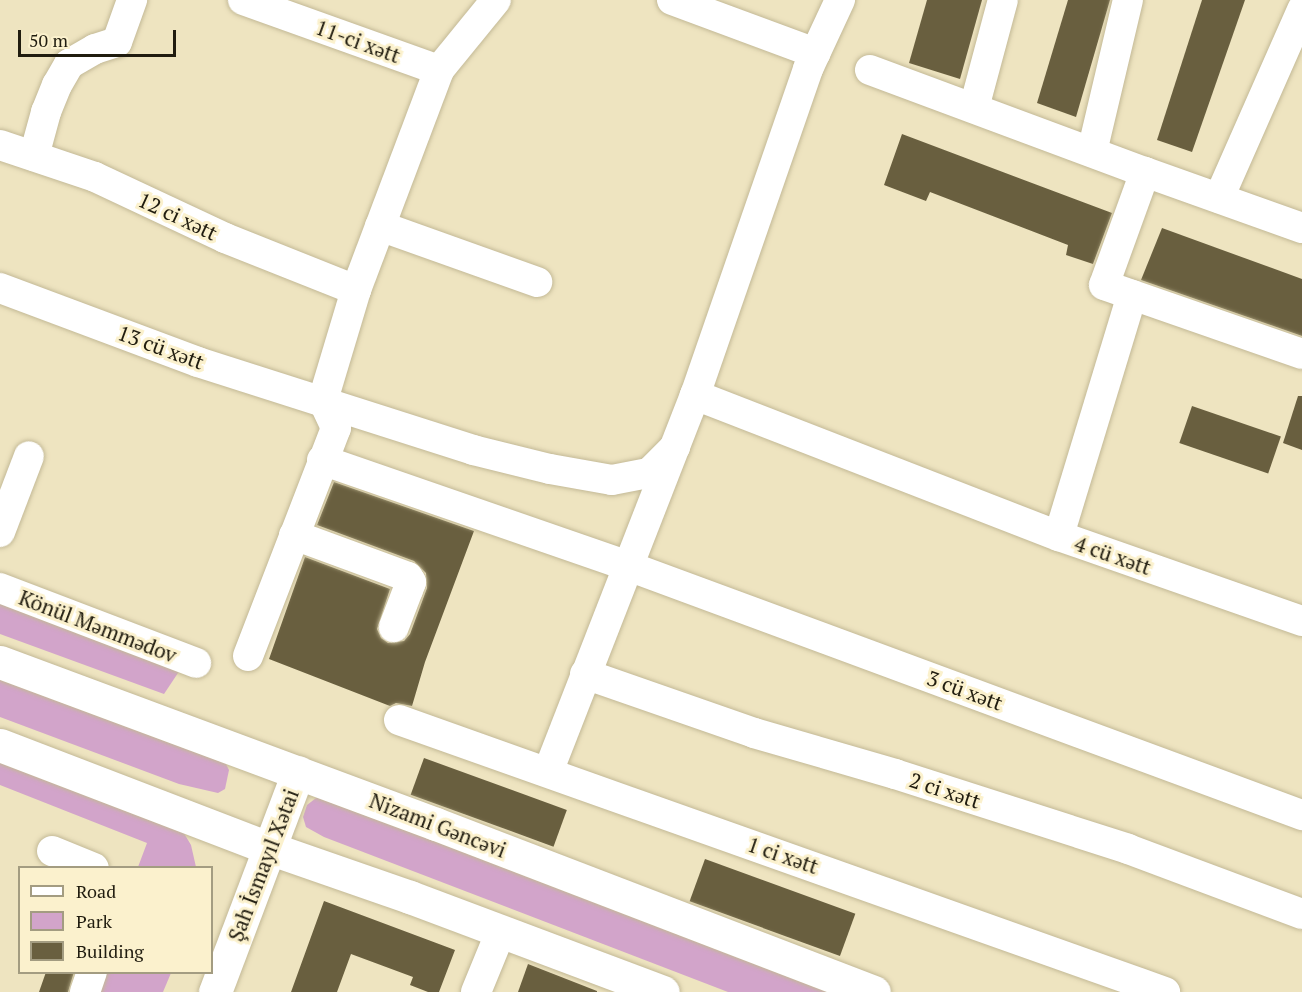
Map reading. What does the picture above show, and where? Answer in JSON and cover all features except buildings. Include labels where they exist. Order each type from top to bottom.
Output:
[{"type":"main road","name":"Nizami Gəncəvi","points":[[0,662],[298,772],[874,992]]},
{"type":"main road","points":[[0,745],[269,848],[663,992]]},
{"type":"main road","name":"Şah İsmayıl Xətai","points":[[215,992],[298,772]]},
{"type":"street","points":[[34,156],[46,111],[69,64],[94,49],[117,42],[132,0]]},
{"type":"street","name":"11-ci xətt","points":[[243,0],[439,70]]},
{"type":"street","points":[[248,656],[336,428],[323,400],[356,290],[380,226],[439,70],[496,0]]},
{"type":"street","points":[[672,0],[815,53]]},
{"type":"street","points":[[548,772],[695,394],[815,53],[840,0]]},
{"type":"street","points":[[974,108],[1003,0]]},
{"type":"street","points":[[1092,152],[1128,0]]},
{"type":"street","points":[[1219,198],[1302,10]]},
{"type":"street","points":[[870,70],[1302,228]]},
{"type":"street","name":"12 ci xətt","points":[[0,145],[95,177],[225,238],[356,290]]},
{"type":"street","points":[[1145,172],[1104,285],[1302,354]]},
{"type":"street","points":[[380,226],[537,282]]},
{"type":"street","name":"13 cü xətt","points":[[0,288],[198,362],[323,400],[473,450],[550,470],[612,480],[649,472],[675,447]]},
{"type":"street","name":"4 cü xətt","points":[[1132,295],[1059,536],[1302,621]]},
{"type":"street","points":[[695,394],[1059,536]]},
{"type":"street","points":[[0,532],[29,456]]},
{"type":"street","name":"3 cü xətt","points":[[322,460],[628,566],[1302,815]]},
{"type":"street","points":[[294,534],[408,577],[411,582],[394,627]]},
{"type":"street","name":"Könül Məmmədov","points":[[0,588],[196,663]]},
{"type":"street","name":"2 ci xətt","points":[[585,674],[754,734],[895,774],[1128,849],[1302,914]]},
{"type":"street","name":"1 ci xətt","points":[[399,720],[1166,992]]},
{"type":"street","points":[[52,851],[91,866]]},
{"type":"street","points":[[476,992],[501,931]]},
{"type":"street","points":[[85,992],[91,974]]},
{"type":"green space","points":[[0,597],[182,667],[164,694],[0,634]]},
{"type":"green space","points":[[0,673],[225,762],[229,770],[225,789],[218,793],[179,784],[0,717]]},
{"type":"green space","points":[[0,755],[176,820],[191,845],[196,866],[138,866],[147,843],[0,785]]},
{"type":"green space","points":[[320,795],[839,992],[728,992],[324,837],[306,827],[303,817],[307,805]]},
{"type":"green space","points":[[100,974],[171,974],[163,992],[93,992]]}]
